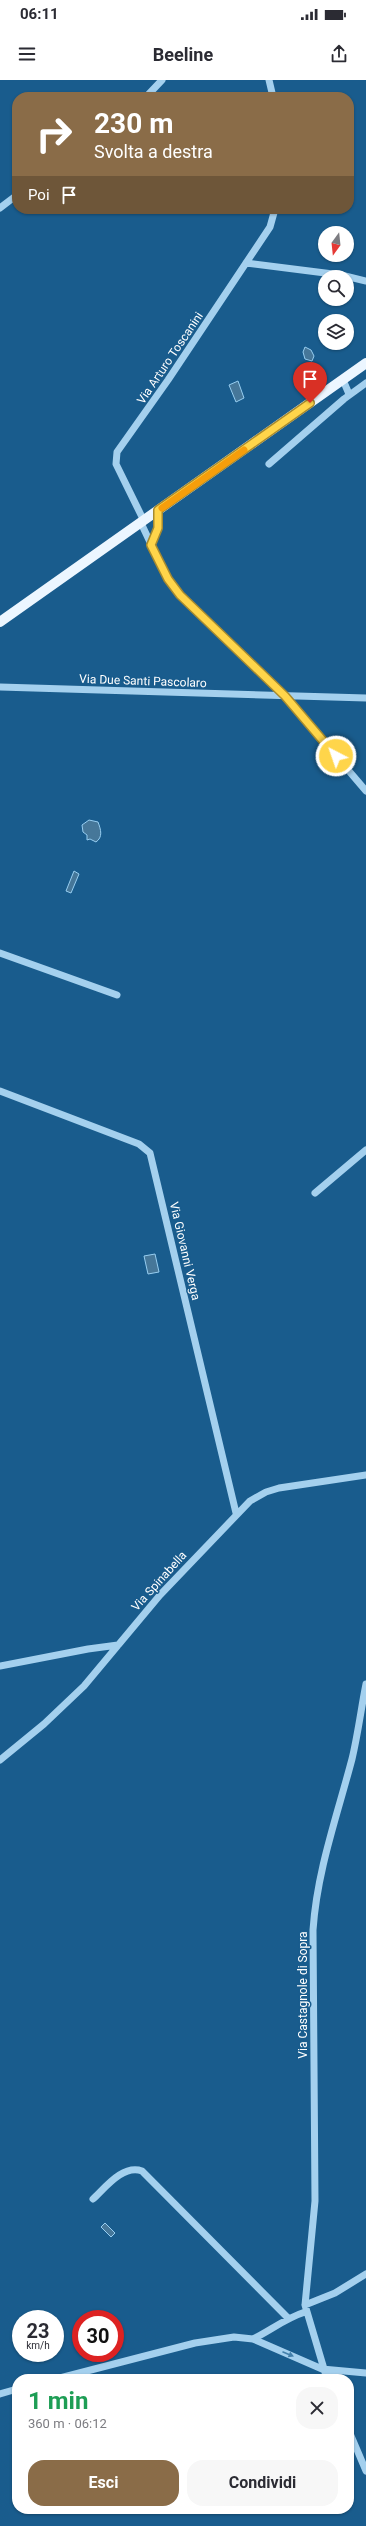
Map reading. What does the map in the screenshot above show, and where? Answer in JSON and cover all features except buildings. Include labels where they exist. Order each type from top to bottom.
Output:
[{"type":"main road","points":[[0,622],[366,363]]},
{"type":"street","points":[[151,92],[162,80]]},
{"type":"street","points":[[269,80],[272,92]]},
{"type":"street","points":[[0,208],[12,199]]},
{"type":"street","name":"Via Arturo Toscanini","points":[[274,214],[270,227],[168,380],[117,452],[116,464],[151,545],[168,579],[180,595],[285,696],[366,791]]},
{"type":"street","points":[[246,263],[341,275],[366,281]]},
{"type":"street","points":[[343,380],[349,394]]},
{"type":"street","points":[[269,464],[349,394],[366,383]]},
{"type":"street","points":[[151,545],[158,528],[158,510]]},
{"type":"street","name":"Via Due Santi Pascolaro","points":[[0,687],[366,698]]},
{"type":"street","points":[[0,953],[117,995]]},
{"type":"street","name":"Via Giovanni Verga","points":[[0,1090],[139,1144],[150,1154],[236,1513]]},
{"type":"street","points":[[315,1193],[366,1150]]},
{"type":"street","name":"Via Spinabella","points":[[0,1760],[60,1709],[236,1513],[256,1497],[272,1490],[366,1474]]},
{"type":"street","points":[[0,1666],[88,1649],[118,1645]]},
{"type":"street","name":"Via Castagnole di Sopra","points":[[305,2309],[315,2201],[314,1921],[324,1858],[359,1726],[366,1684]]},
{"type":"street","points":[[359,1726],[366,1730]]},
{"type":"street","points":[[93,2199],[121,2174],[133,2169],[142,2171],[288,2318]]},
{"type":"street","points":[[253,2339],[273,2330],[288,2318],[335,2293],[366,2274]]},
{"type":"street","points":[[305,2309],[324,2374]]},
{"type":"street","points":[[76,2374],[195,2344],[234,2337],[253,2339],[322,2369],[366,2374]]},
{"type":"street","points":[[0,2394],[12,2390]]},
{"type":"street","points":[[354,2443],[366,2471]]},
{"type":"water","points":[[305,347],[311,350],[314,356],[312,361],[305,359],[303,352]]},
{"type":"water","points":[[238,381],[244,398],[236,402],[229,385]]},
{"type":"water","points":[[89,820],[98,822],[101,831],[100,838],[96,842],[90,839],[87,840],[87,835],[83,832],[82,825]]},
{"type":"water","points":[[74,871],[79,874],[71,893],[66,891]]},
{"type":"water","points":[[155,1254],[159,1272],[148,1274],[144,1256]]},
{"type":"water","points":[[105,2223],[115,2233],[111,2237],[101,2227]]},
{"type":"slow traffic","points":[[162,508],[244,450]]},
{"type":"route","points":[[310,403],[158,510],[158,528],[151,545],[168,579],[180,595],[285,696],[336,756]]}]
